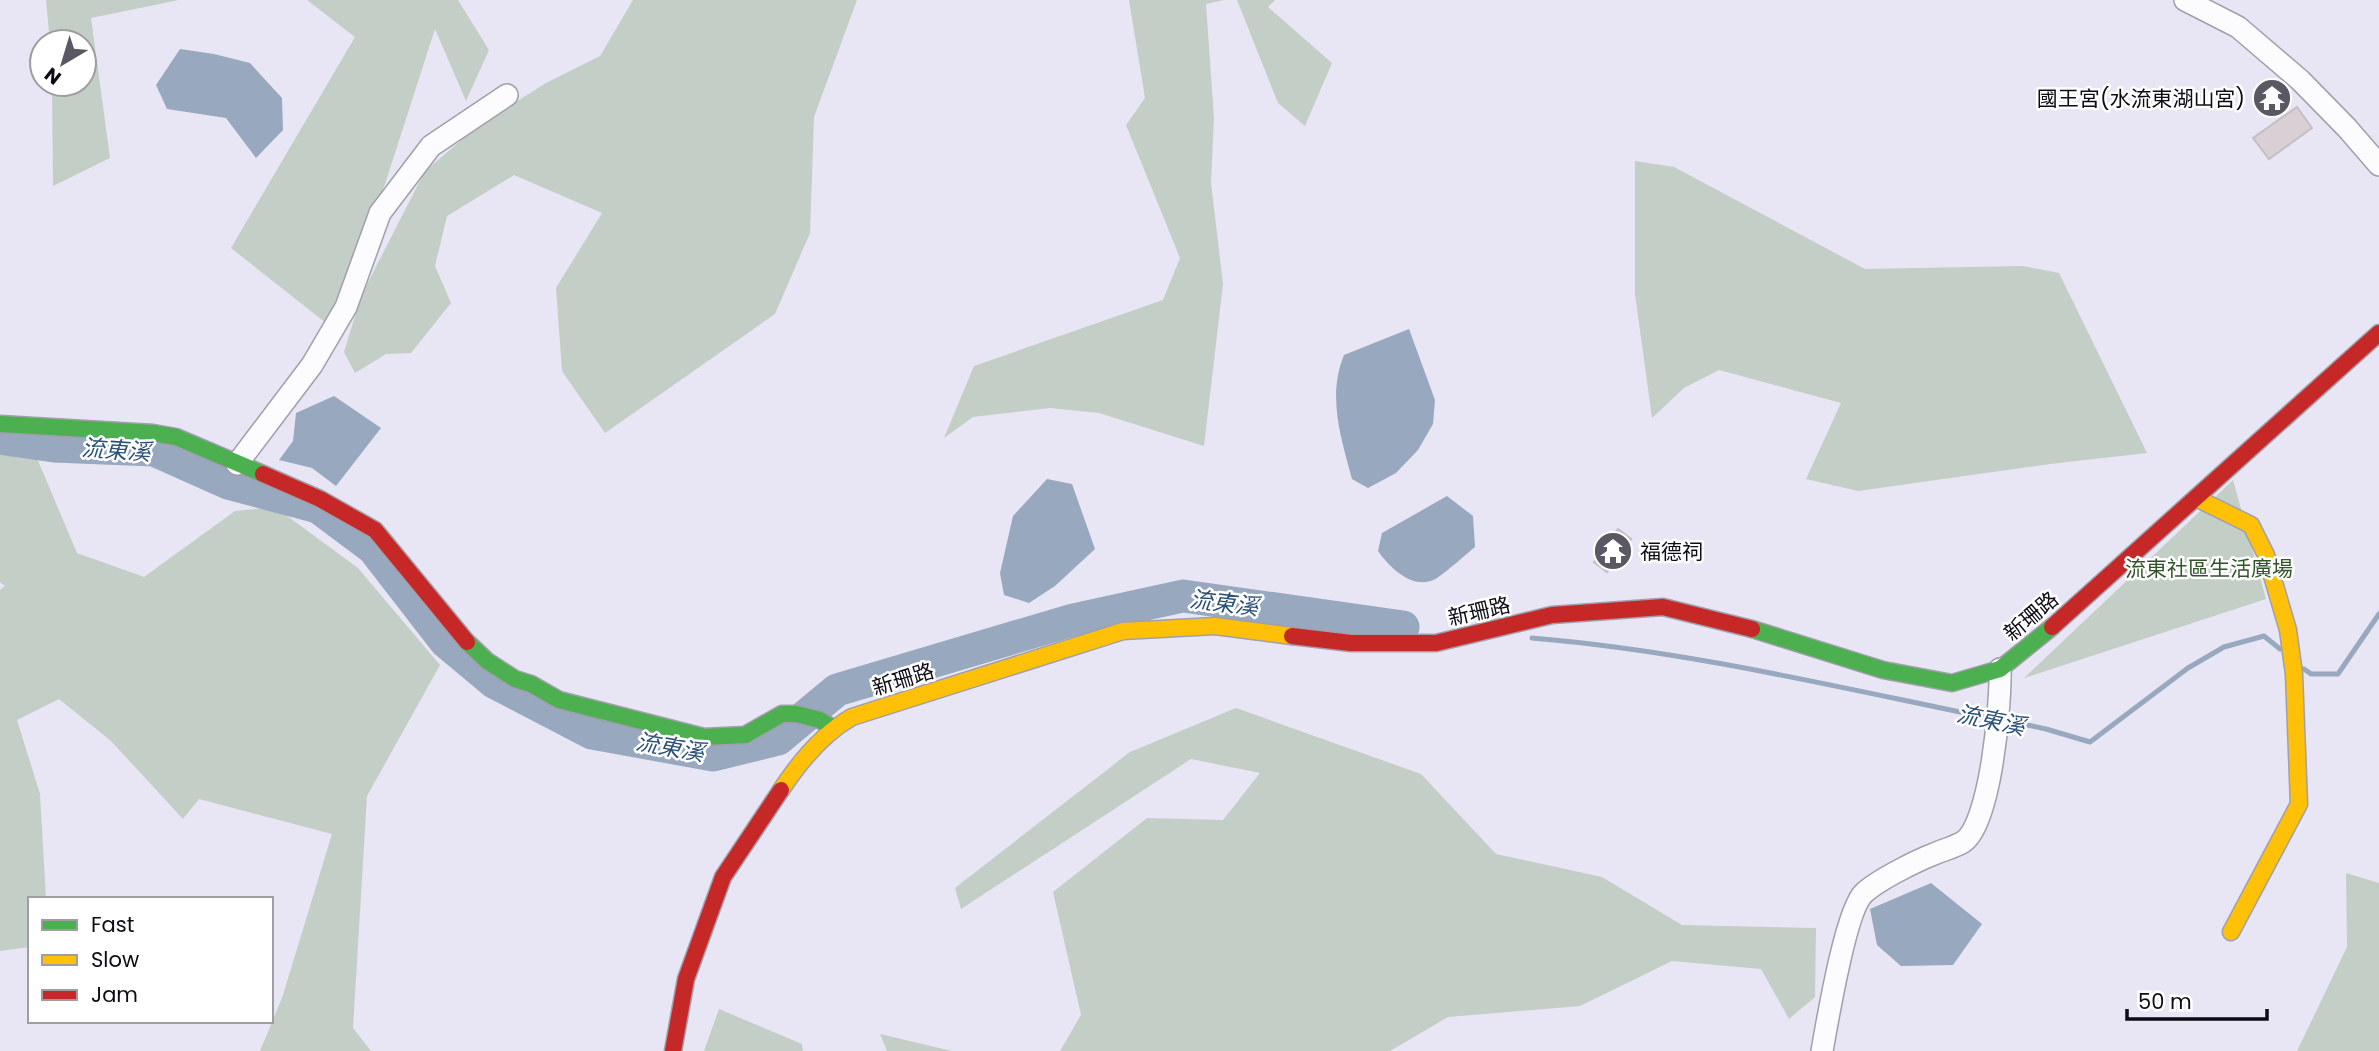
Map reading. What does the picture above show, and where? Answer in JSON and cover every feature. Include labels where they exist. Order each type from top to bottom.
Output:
[{"type":"street","points":[[2185,0],[2238,27],[2300,80],[2379,165]]},
{"type":"street","points":[[237,464],[312,365],[346,307],[380,213],[431,146],[507,95]]},
{"type":"street","name":"新珊路","points":[[673,1051],[686,978],[723,877],[826,724],[1123,631],[1215,626],[1351,643],[1436,643],[1552,615],[1663,607],[1756,631],[1883,670],[1952,683],[2000,669],[2034,644],[2379,333]]},
{"type":"street","points":[[0,424],[153,433],[177,437],[320,499],[375,530],[474,650],[487,662],[515,679],[559,699],[704,737],[745,735],[782,714],[796,714],[826,724]]},
{"type":"street","points":[[2196,498],[2251,525],[2266,555],[2288,630],[2294,674],[2299,804],[2231,932]]},
{"type":"street","points":[[1822,1051],[1847,931],[1863,894],[1914,862],[1965,842],[1978,825],[1996,744],[2000,669]]},
{"type":"green space","points":[[46,0],[179,0],[91,18],[92,28],[49,28]]},
{"type":"green space","points":[[307,0],[458,0],[489,50],[466,101],[435,29],[385,184],[326,323],[231,248],[355,37]]},
{"type":"green space","points":[[633,0],[857,0],[814,117],[810,233],[775,314],[605,433],[562,371],[556,288],[602,213],[514,175],[447,216],[435,266],[451,303],[411,353],[386,354],[355,373],[344,352],[361,296],[425,171],[478,126],[546,83],[600,56]]},
{"type":"green space","points":[[1129,0],[1224,0],[1206,4],[1214,118],[1211,183],[1223,284],[1204,446],[1099,413],[1050,408],[973,417],[944,438],[974,366],[1163,300],[1180,258],[1126,125],[1145,98]]},
{"type":"green space","points":[[1237,0],[1275,0],[1268,7],[1332,63],[1305,126],[1278,103]]},
{"type":"green space","points":[[98,70],[110,158],[53,186],[52,98],[98,98]]},
{"type":"green space","points":[[1635,161],[1674,167],[1865,269],[2023,266],[2059,273],[2147,453],[1858,491],[1806,479],[1841,403],[1719,370],[1684,388],[1652,418],[1635,294]]},
{"type":"green space","points":[[34,451],[77,553],[144,577],[235,511],[275,507],[358,568],[440,665],[367,796],[353,1028],[371,1051],[260,1051],[282,998],[332,834],[199,799],[183,819],[111,741],[59,699],[17,720],[40,794],[46,897],[28,897],[28,947],[0,951],[0,590],[5,586],[0,582],[0,452]]},
{"type":"green space","name":"流東社區生活廣場","points":[[2233,480],[2266,599],[2024,678]]},
{"type":"green space","points":[[1236,708],[1421,774],[1496,854],[1602,877],[1682,925],[1816,928],[1815,997],[1789,1019],[1761,969],[1672,961],[1580,1006],[1448,1017],[1390,1051],[1060,1051],[1081,1015],[1053,892],[1147,818],[1223,820],[1260,773],[1191,759],[961,909],[955,888],[1130,752]]},
{"type":"green space","points":[[2346,873],[2379,883],[2379,1051],[2297,1051],[2347,947]]},
{"type":"green space","points":[[719,1009],[802,1044],[803,1051],[704,1051]]},
{"type":"green space","points":[[880,1034],[952,1051],[887,1051]]},
{"type":"water","points":[[180,49],[250,63],[282,98],[283,130],[256,158],[226,118],[167,109],[156,85]]},
{"type":"water","points":[[1409,329],[1435,400],[1433,424],[1418,450],[1396,473],[1368,488],[1352,479],[1344,448],[1336,401],[1339,370],[1344,355]]},
{"type":"water","points":[[334,396],[381,428],[336,486],[312,468],[279,460],[293,441],[296,413]]},
{"type":"water","points":[[1047,479],[1072,484],[1095,549],[1055,586],[1029,603],[1004,595],[1000,573],[1013,516]]},
{"type":"water","points":[[1447,496],[1473,516],[1475,547],[1437,578],[1428,582],[1411,580],[1396,571],[1378,551],[1382,533]]},
{"type":"water","points":[[1931,883],[1982,924],[1953,965],[1901,966],[1877,945],[1870,909]]},
{"type":"building","points":[[2297,107],[2312,128],[2269,159],[2253,138]]},
{"type":"building","name":"福德祠","points":[[1618,529],[1631,539],[1607,572],[1594,562]]},
{"type":"waterway","name":"流東溪","points":[[0,438],[54,446],[154,450],[228,483],[318,507],[373,548],[445,641],[494,682],[592,733],[713,755],[778,739],[837,690],[1073,620],[1183,596],[1403,627]]},
{"type":"waterway","name":"流東溪","points":[[2304,669],[2311,674],[2338,674],[2379,614]]},
{"type":"waterway","name":"流東溪","points":[[2004,720],[2090,742],[2188,668],[2224,647],[2264,636],[2280,649]]},
{"type":"waterway","name":"流東溪","points":[[1532,638],[1707,661],[1994,719]]},
{"type":"traffic: fast","points":[[0,424],[153,433],[176,437],[263,474]]},
{"type":"traffic: fast","points":[[1752,629],[1883,670],[1952,683],[2000,669],[2052,627]]},
{"type":"traffic: fast","points":[[467,642],[487,661],[515,679],[531,684],[559,700],[704,737],[745,735],[782,714],[796,714],[820,720],[833,728]]},
{"type":"traffic: slow","points":[[2196,498],[2251,525],[2266,555],[2288,630],[2294,674],[2299,804],[2231,932]]},
{"type":"traffic: slow","points":[[781,790],[812,749],[852,717],[1123,631],[1215,626],[1292,636]]},
{"type":"traffic: jam","points":[[2052,627],[2379,333]]},
{"type":"traffic: jam","points":[[263,474],[320,499],[375,530],[467,642]]},
{"type":"traffic: jam","points":[[1292,636],[1351,643],[1436,643],[1552,615],[1663,607],[1752,629]]},
{"type":"traffic: jam","points":[[673,1051],[686,979],[723,877],[781,790]]},
{"type":"place","name":"國王宮(水流東湖山宮)","points":[[2272,98]]},
{"type":"place","name":"福德祠","points":[[1613,551]]}]
